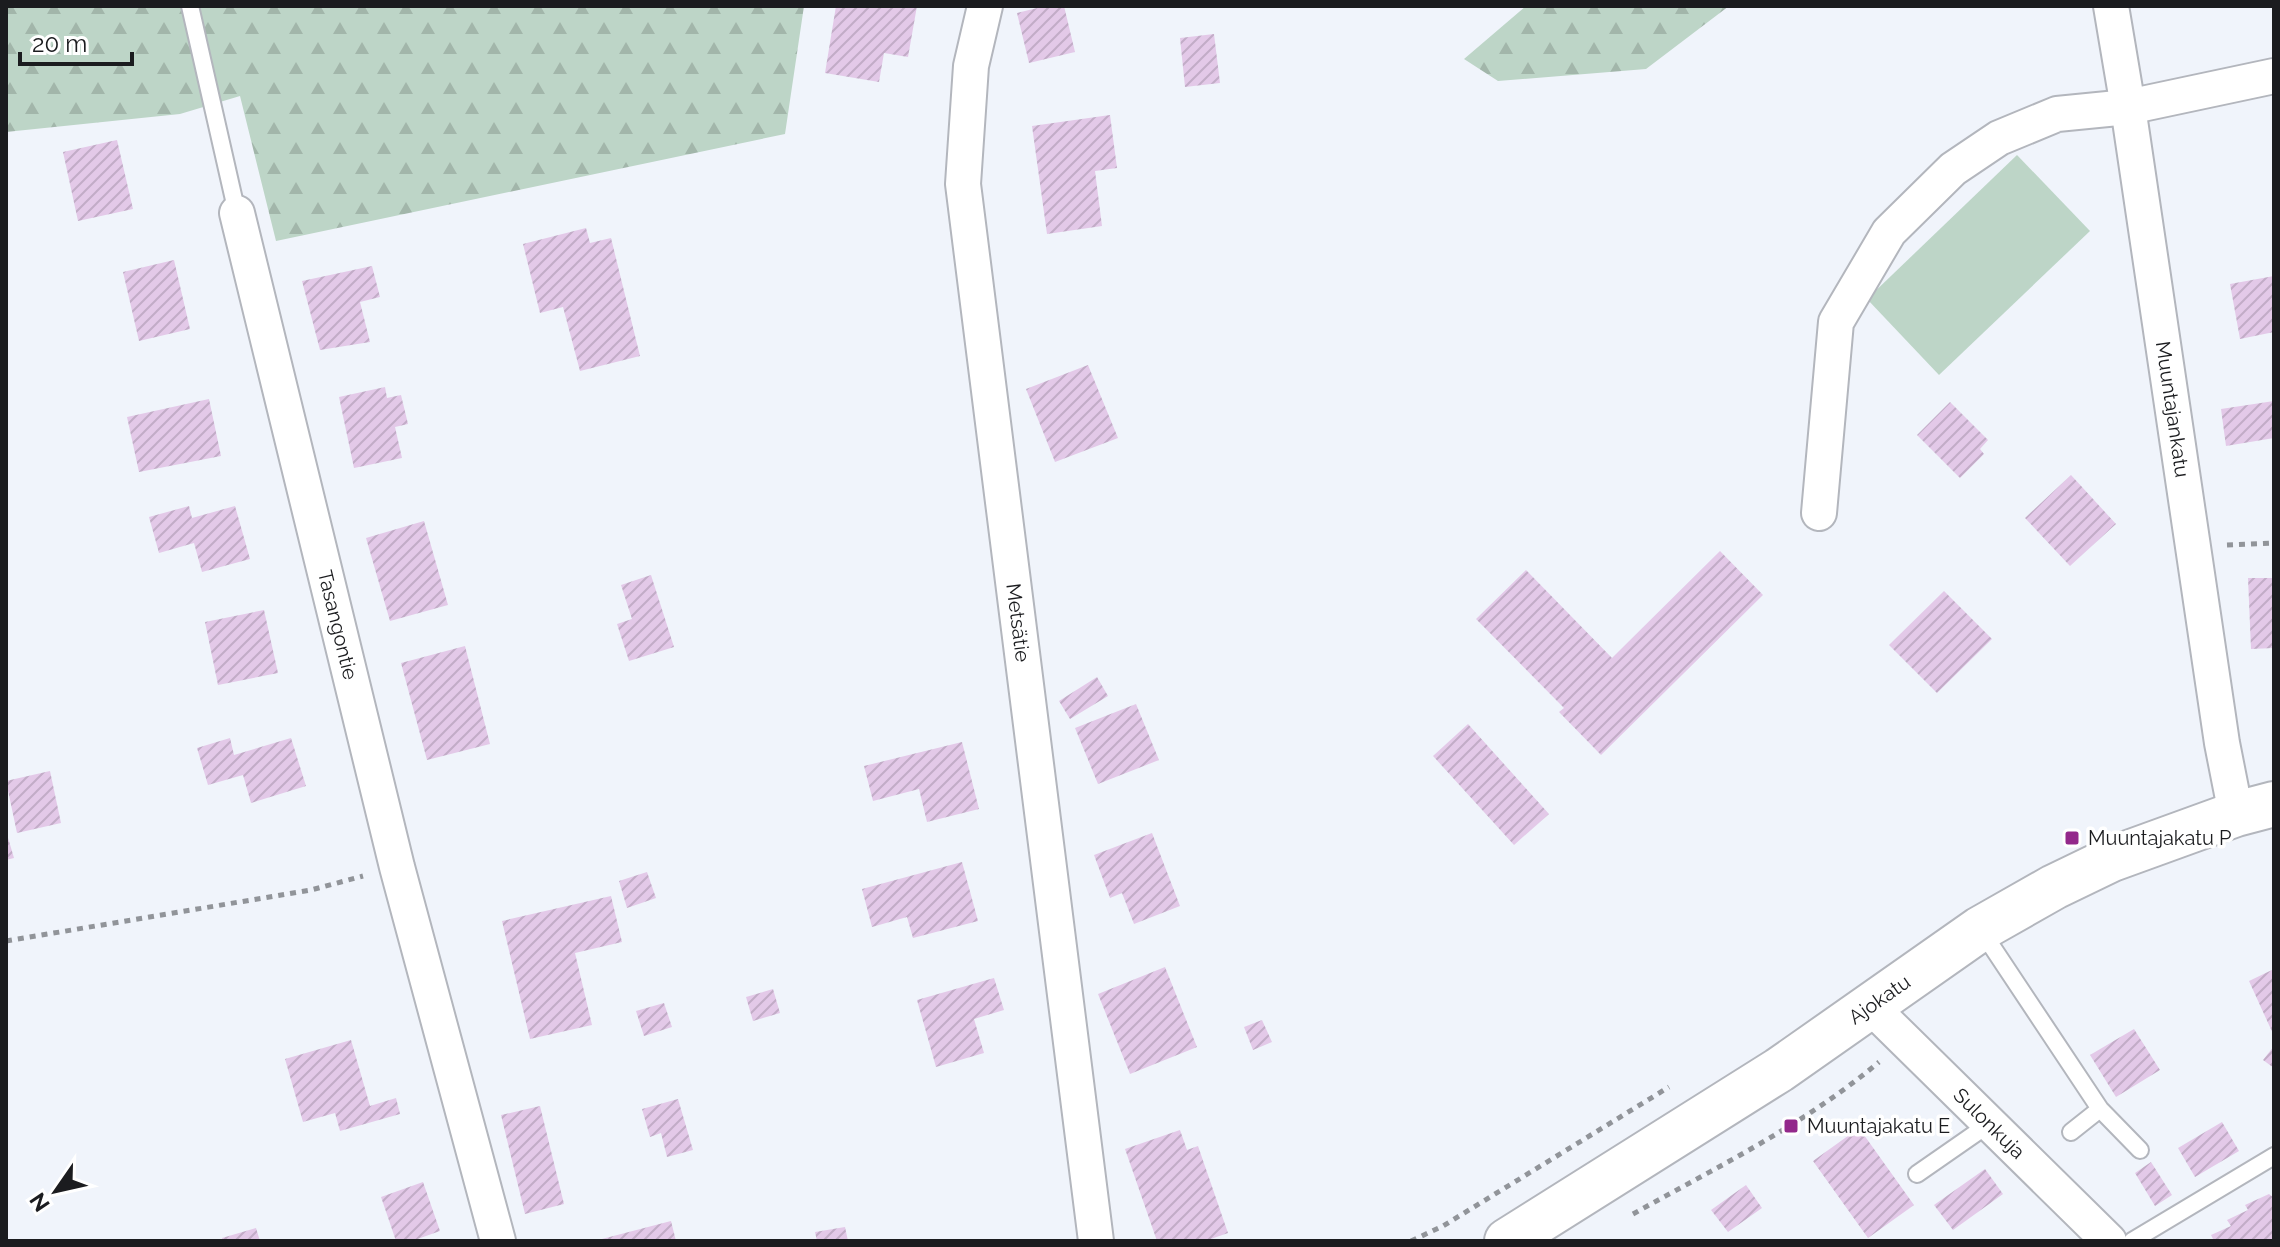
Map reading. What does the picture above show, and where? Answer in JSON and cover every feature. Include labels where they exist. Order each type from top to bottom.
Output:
[{"type":"street","name":"Metsätie","points":[[985,6],[971,66],[963,184],[1096,1241]]},
{"type":"street","name":"Muuntajankatu","points":[[2111,6],[2222,743],[2255,809]]},
{"type":"street","points":[[1819,513],[1836,322],[1889,232],[1953,169],[1999,138],[2057,114],[2128,107],[2274,76]]},
{"type":"street","name":"Tasangontie","points":[[237,213],[397,867],[498,1241]]},
{"type":"street","name":"Ajokatu","points":[[1523,1238],[1779,1070],[1980,929],[2054,887],[2112,859],[2255,809]]},
{"type":"street","name":"Sulonkuja","points":[[1871,1007],[2107,1239]]},
{"type":"lane","name":"Tasangontie","points":[[190,6],[237,213]]},
{"type":"lane","points":[[1980,929],[2100,1109],[2140,1150]]},
{"type":"lane","points":[[2071,1132],[2100,1109]]},
{"type":"lane","points":[[1917,1174],[1989,1124]]},
{"type":"lane","points":[[2107,1239],[2274,1156]]},
{"type":"path","points":[[2194,547],[2274,543]]},
{"type":"path","points":[[6,941],[311,890],[397,867]]},
{"type":"green space","points":[[6,6],[804,6],[785,134],[276,241],[240,96],[180,114],[6,132]]},
{"type":"green space","points":[[1526,6],[1729,6],[1646,69],[1498,81],[1464,59]]},
{"type":"green space","points":[[2017,155],[2090,231],[1939,375],[1867,299]]},
{"type":"building","points":[[836,6],[917,6],[908,57],[884,53],[879,82],[825,73]]},
{"type":"building","points":[[1045,6],[1064,6],[1075,52],[1029,63],[1017,13]]},
{"type":"building","points":[[1214,34],[1220,83],[1185,87],[1180,38]]},
{"type":"building","points":[[1110,115],[1117,168],[1095,171],[1102,226],[1047,234],[1032,126]]},
{"type":"building","points":[[117,140],[133,209],[78,221],[63,152]]},
{"type":"building","points":[[586,228],[590,243],[611,238],[640,356],[580,371],[563,307],[540,313],[523,244]]},
{"type":"building","points":[[174,260],[190,329],[139,341],[123,272]]},
{"type":"building","points":[[372,266],[380,297],[360,302],[370,342],[320,350],[302,281]]},
{"type":"building","points":[[2274,276],[2274,332],[2240,339],[2230,284]]},
{"type":"building","points":[[1088,365],[1118,438],[1055,462],[1026,389]]},
{"type":"building","points":[[385,387],[387,398],[401,395],[408,424],[395,427],[402,458],[354,468],[339,397]]},
{"type":"building","points":[[209,399],[221,456],[139,472],[127,417]]},
{"type":"building","points":[[2274,401],[2274,438],[2226,446],[2221,409]]},
{"type":"building","points":[[1950,402],[1988,440],[1980,449],[1984,454],[1960,478],[1917,435]]},
{"type":"building","points":[[2071,475],[2116,524],[2070,566],[2025,518]]},
{"type":"building","points":[[189,506],[192,518],[235,506],[250,559],[202,572],[194,543],[159,553],[149,517]]},
{"type":"building","points":[[424,521],[448,605],[390,621],[366,538]]},
{"type":"building","points":[[1720,551],[1763,595],[1601,755],[1559,712],[1564,708],[1476,619],[1526,570],[1612,658]]},
{"type":"building","points":[[651,575],[674,647],[629,661],[617,624],[632,619],[621,585]]},
{"type":"building","points":[[2248,578],[2274,578],[2274,648],[2251,649]]},
{"type":"building","points":[[1944,591],[1992,639],[1937,693],[1889,645]]},
{"type":"building","points":[[264,610],[278,673],[218,685],[205,622]]},
{"type":"building","points":[[465,646],[490,744],[427,760],[401,663]]},
{"type":"building","points":[[1097,677],[1108,696],[1070,719],[1059,701]]},
{"type":"building","points":[[1136,704],[1159,760],[1098,784],[1075,728]]},
{"type":"building","points":[[1468,724],[1549,814],[1514,845],[1433,756]]},
{"type":"building","points":[[230,738],[234,755],[291,738],[306,786],[251,803],[243,775],[208,785],[197,748]]},
{"type":"building","points":[[962,742],[979,809],[927,822],[919,789],[873,801],[864,766]]},
{"type":"building","points":[[50,771],[61,823],[17,833],[6,781]]},
{"type":"building","points":[[6,831],[14,858],[6,860]]},
{"type":"building","points":[[1152,833],[1180,906],[1134,924],[1122,893],[1110,898],[1094,855]]},
{"type":"building","points":[[962,862],[978,921],[913,938],[907,917],[872,927],[862,889]]},
{"type":"building","points":[[647,872],[656,898],[627,908],[619,881]]},
{"type":"building","points":[[611,896],[622,942],[575,953],[592,1025],[530,1039],[502,921]]},
{"type":"building","points":[[1165,967],[1197,1047],[1130,1074],[1098,994]]},
{"type":"building","points":[[2274,969],[2274,1036],[2249,981]]},
{"type":"building","points":[[994,978],[1004,1010],[974,1019],[984,1053],[936,1067],[917,1000]]},
{"type":"building","points":[[773,989],[780,1013],[753,1021],[746,997]]},
{"type":"building","points":[[664,1003],[672,1027],[644,1036],[636,1011]]},
{"type":"building","points":[[1262,1020],[1272,1042],[1253,1050],[1244,1027]]},
{"type":"building","points":[[2134,1029],[2160,1070],[2116,1097],[2090,1055]]},
{"type":"building","points":[[351,1040],[370,1106],[396,1098],[400,1114],[340,1131],[335,1113],[303,1122],[285,1059]]},
{"type":"building","points":[[2274,1046],[2274,1068],[2263,1060]]},
{"type":"building","points":[[678,1099],[693,1150],[667,1157],[661,1133],[650,1137],[642,1109]]},
{"type":"building","points":[[540,1106],[564,1204],[525,1214],[501,1115]]},
{"type":"building","points":[[2222,1122],[2239,1151],[2195,1177],[2178,1148]]},
{"type":"building","points":[[1859,1128],[1914,1205],[1868,1238],[1813,1161]]},
{"type":"building","points":[[1180,1130],[1187,1150],[1198,1146],[1228,1233],[1205,1241],[1157,1241],[1125,1149]]},
{"type":"building","points":[[2151,1162],[2172,1195],[2155,1206],[2135,1173]]},
{"type":"building","points":[[1985,1169],[2003,1194],[1953,1230],[1934,1205]]},
{"type":"building","points":[[423,1182],[440,1231],[412,1241],[396,1241],[381,1197]]},
{"type":"building","points":[[1746,1185],[1762,1208],[1728,1232],[1711,1210]]},
{"type":"building","points":[[2269,1194],[2274,1198],[2274,1241],[2214,1241],[2211,1235],[2231,1226],[2227,1220],[2248,1210],[2245,1205]]},
{"type":"building","points":[[671,1221],[676,1241],[598,1241],[598,1240]]},
{"type":"building","points":[[845,1227],[848,1241],[817,1241],[815,1232]]},
{"type":"building","points":[[256,1228],[260,1241],[223,1241],[222,1238]]},
{"type":"place","name":"Muuntajakatu P","points":[[2072,838]]},
{"type":"place","name":"Muuntajakatu E","points":[[1791,1126]]}]
